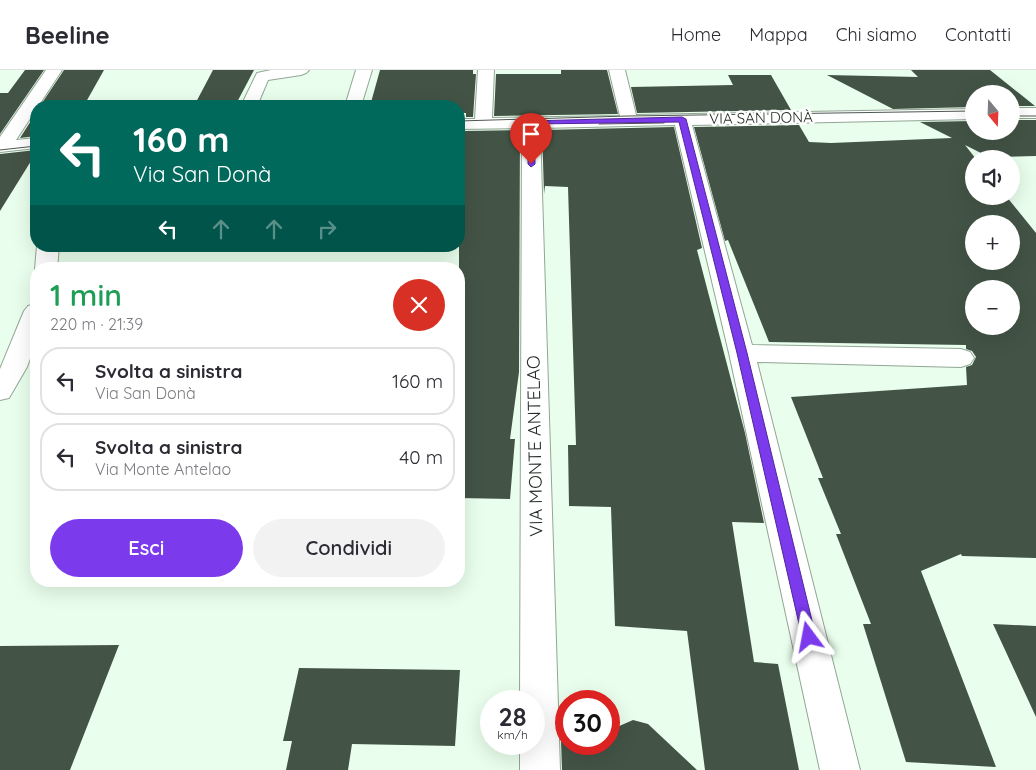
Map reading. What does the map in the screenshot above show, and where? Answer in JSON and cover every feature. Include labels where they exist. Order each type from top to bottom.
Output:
[{"type":"street","points":[[33,100],[54,70]]},
{"type":"street","points":[[252,100],[262,76],[301,70]]},
{"type":"street","points":[[356,100],[364,70]]},
{"type":"street","points":[[483,124],[486,70]]},
{"type":"street","points":[[617,70],[629,120]]},
{"type":"street","points":[[1,147],[30,105]]},
{"type":"street","points":[[1020,113],[1036,113]]},
{"type":"street","name":"VIA SAN DONÀ","points":[[465,124],[965,114]]},
{"type":"street","points":[[682,119],[742,353],[840,770]]},
{"type":"street","name":"VIA MONTE ANTELAO","points":[[531,122],[540,770]]},
{"type":"street","points":[[1,147],[30,144]]},
{"type":"street","points":[[0,391],[14,368],[30,327]]},
{"type":"street","points":[[742,353],[961,358]]},
{"type":"building","points":[[25,70],[44,70],[0,134],[0,93],[8,93]]},
{"type":"building","points":[[64,70],[104,70],[87,100],[44,100]]},
{"type":"building","points":[[213,70],[254,70],[238,100],[197,100]]},
{"type":"building","points":[[380,70],[473,70],[473,74],[476,74],[473,117],[466,117],[465,100],[372,100]]},
{"type":"building","points":[[561,70],[607,70],[618,114],[494,116],[496,74],[561,74]]},
{"type":"building","points":[[911,70],[990,70],[1009,85],[965,85],[965,107],[893,109],[827,75],[918,77]]},
{"type":"building","points":[[728,75],[771,75],[791,110],[637,113],[631,87],[733,85]]},
{"type":"building","points":[[1020,94],[1035,106],[1020,106]]},
{"type":"building","points":[[1020,120],[1036,120],[1036,156],[1020,156],[1020,150],[975,150],[965,145],[969,150],[965,150],[965,205],[1013,205],[1036,233],[1036,558],[962,556],[961,554],[921,571],[996,767],[906,762],[863,624],[871,624],[836,534],[841,534],[818,478],[823,478],[791,397],[967,385],[966,367],[972,365],[976,357],[972,351],[966,349],[966,345],[769,342],[728,240],[725,241],[694,127],[799,125],[809,142],[831,143],[952,138],[920,122],[965,121],[965,140],[1020,140]]},
{"type":"building","points":[[30,122],[30,137],[20,138]]},
{"type":"building","points":[[674,127],[702,248],[697,250],[745,433],[764,523],[732,522],[754,662],[778,664],[799,770],[705,770],[687,631],[615,626],[611,507],[569,506],[568,445],[576,445],[568,187],[545,186],[544,194],[542,130]]},
{"type":"building","points":[[520,130],[519,372],[510,439],[515,439],[510,499],[465,498],[465,262],[459,262],[459,252],[465,252],[465,131]]},
{"type":"building","points":[[30,151],[30,163],[0,211],[0,154]]},
{"type":"building","points":[[993,624],[1036,626],[1036,717]]},
{"type":"building","points":[[119,645],[70,770],[0,770],[0,646]]},
{"type":"building","points":[[299,668],[460,670],[455,746],[352,744],[348,770],[286,770],[292,741],[283,741]]},
{"type":"building","points":[[633,720],[648,724],[697,770],[562,770],[562,755],[620,755],[620,726]]},
{"type":"tram line","points":[[465,121],[628,116],[965,111]]},
{"type":"tram line","points":[[1020,116],[1036,116]]},
{"type":"tram line","points":[[599,124],[664,123]]},
{"type":"tram line","points":[[0,150],[30,147]]},
{"type":"route","points":[[531,164],[531,122],[682,119],[742,353],[809,637]]}]
